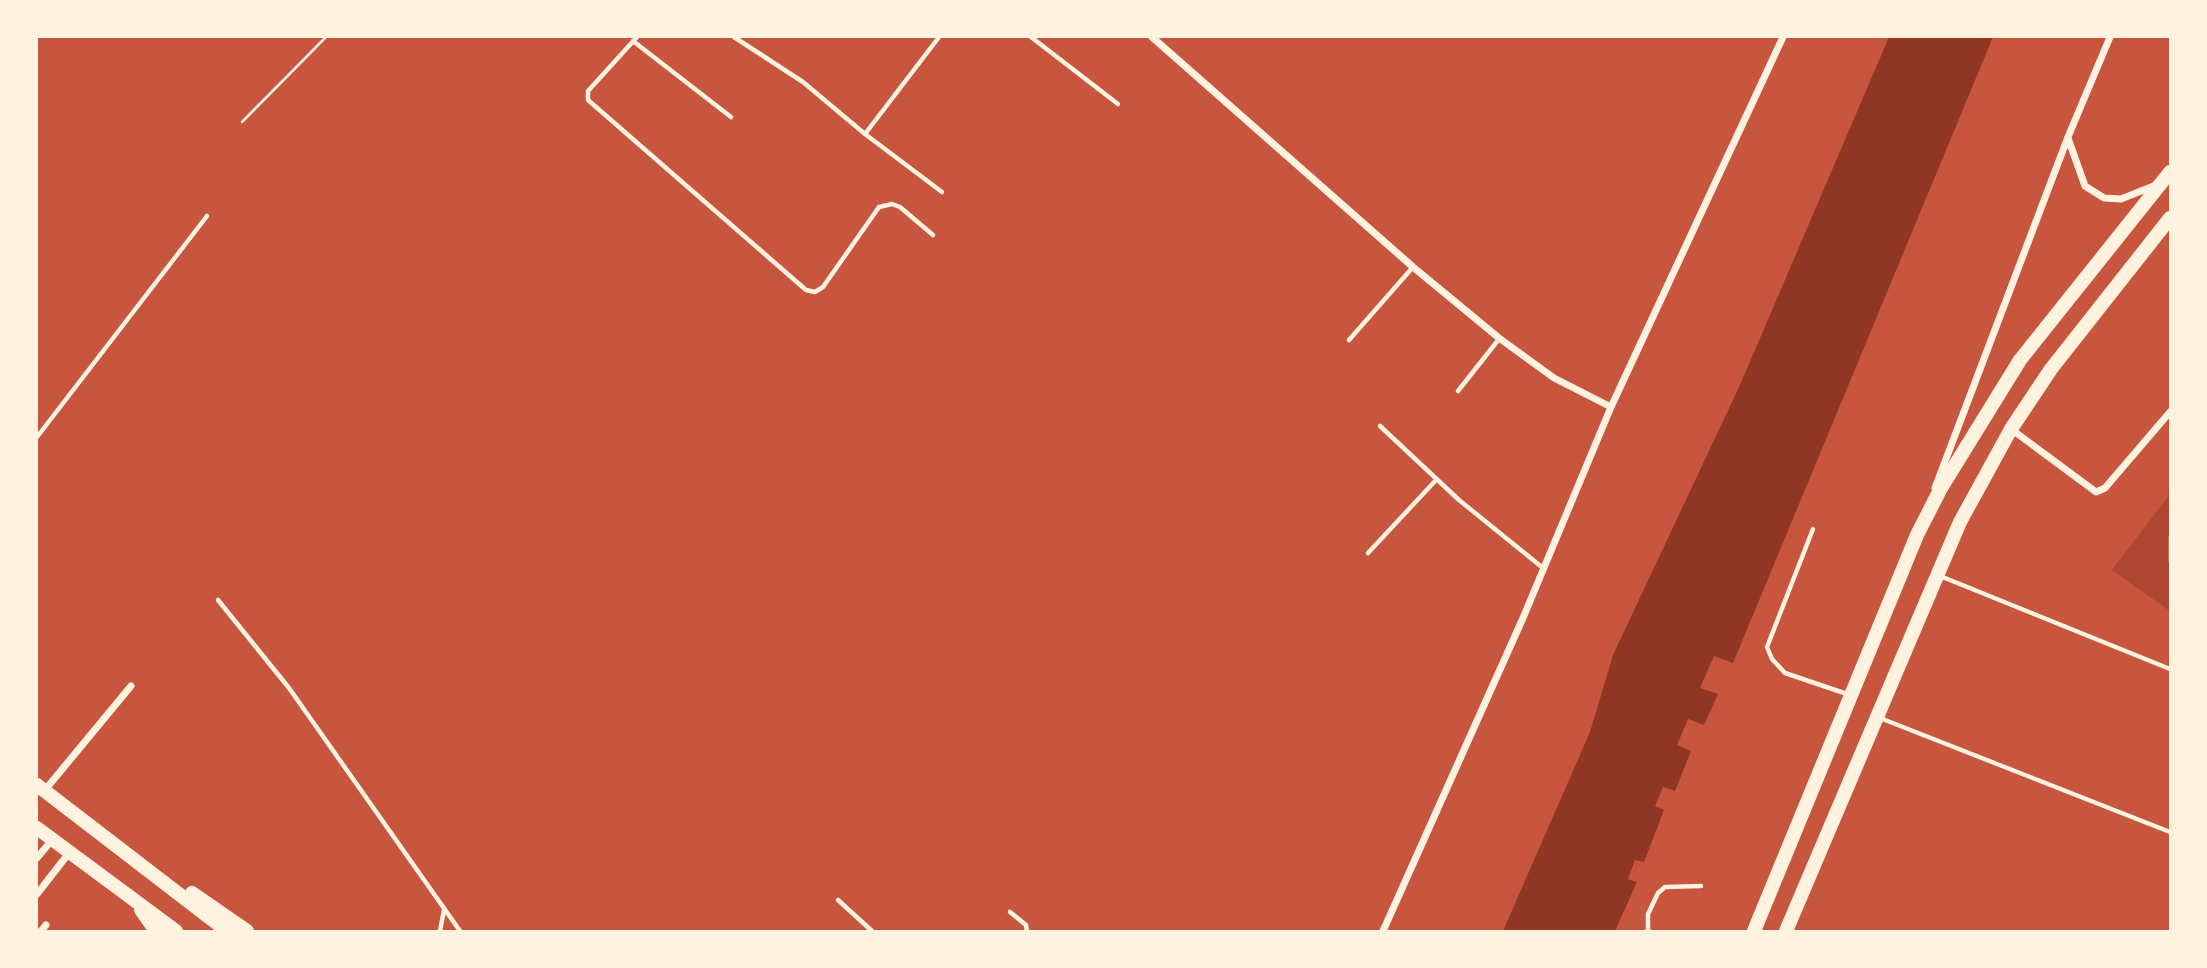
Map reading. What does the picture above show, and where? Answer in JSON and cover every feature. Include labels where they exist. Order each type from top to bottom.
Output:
[{"type":"main road","points":[[1755,931],[1917,535],[1991,404],[2020,360],[2166,178]]},
{"type":"main road","points":[[1786,931],[1960,522],[2011,429],[2089,318],[2170,218]]},
{"type":"main road","points":[[41,788],[228,931]]},
{"type":"main road","points":[[37,828],[176,931]]},
{"type":"main road","points":[[147,870],[193,894],[247,931]]},
{"type":"main road","points":[[135,901],[156,931]]},
{"type":"street","points":[[1152,37],[1413,267],[1499,338],[1554,378],[1611,407]]},
{"type":"street","points":[[1383,931],[1544,568],[1611,407],[1783,37]]},
{"type":"street","points":[[1917,535],[2068,138],[2110,37]]},
{"type":"street","points":[[2068,138],[2085,186],[2104,198],[2122,199],[2166,178]]},
{"type":"street","points":[[2011,429],[2096,492],[2105,488],[2170,412]]},
{"type":"street","points":[[41,788],[131,685]]},
{"type":"street","points":[[37,858],[52,839]]},
{"type":"street","points":[[37,894],[69,853]]},
{"type":"lane","points":[[734,37],[803,82],[865,134],[942,192]]},
{"type":"lane","points":[[865,134],[939,37]]},
{"type":"lane","points":[[1031,37],[1118,104]]},
{"type":"lane","points":[[731,117],[635,39],[588,91],[588,100],[806,290],[816,292],[823,288],[879,208],[892,204],[900,207],[933,235]]},
{"type":"lane","points":[[37,437],[206,216]]},
{"type":"lane","points":[[1349,340],[1413,267]]},
{"type":"lane","points":[[1458,391],[1499,338]]},
{"type":"lane","points":[[1380,426],[1437,479],[1544,568]]},
{"type":"lane","points":[[1368,553],[1437,479]]},
{"type":"lane","points":[[1813,529],[1767,647],[1772,659],[1785,673],[1852,696]]},
{"type":"lane","points":[[1936,574],[2170,669]]},
{"type":"lane","points":[[218,600],[289,688],[460,931]]},
{"type":"lane","points":[[1876,716],[2170,832]]},
{"type":"lane","points":[[1648,931],[1648,914],[1658,893],[1665,887],[1701,886]]},
{"type":"lane","points":[[838,900],[872,931]]},
{"type":"lane","points":[[440,931],[444,910]]},
{"type":"lane","points":[[1010,912],[1026,925],[1027,931]]},
{"type":"path","points":[[242,122],[326,37]]},
{"type":"path","points":[[2170,537],[2170,561]]},
{"type":"shaded area","points":[[1889,37],[1993,37],[1733,663],[1714,656],[1700,688],[1718,694],[1704,725],[1688,719],[1677,745],[1691,751],[1675,791],[1663,787],[1655,806],[1664,810],[1644,862],[1635,860],[1628,879],[1637,882],[1615,931],[1503,931],[1590,732],[1613,655],[1740,385]]},
{"type":"shaded area","points":[[2170,494],[2170,611],[2112,570]]}]
